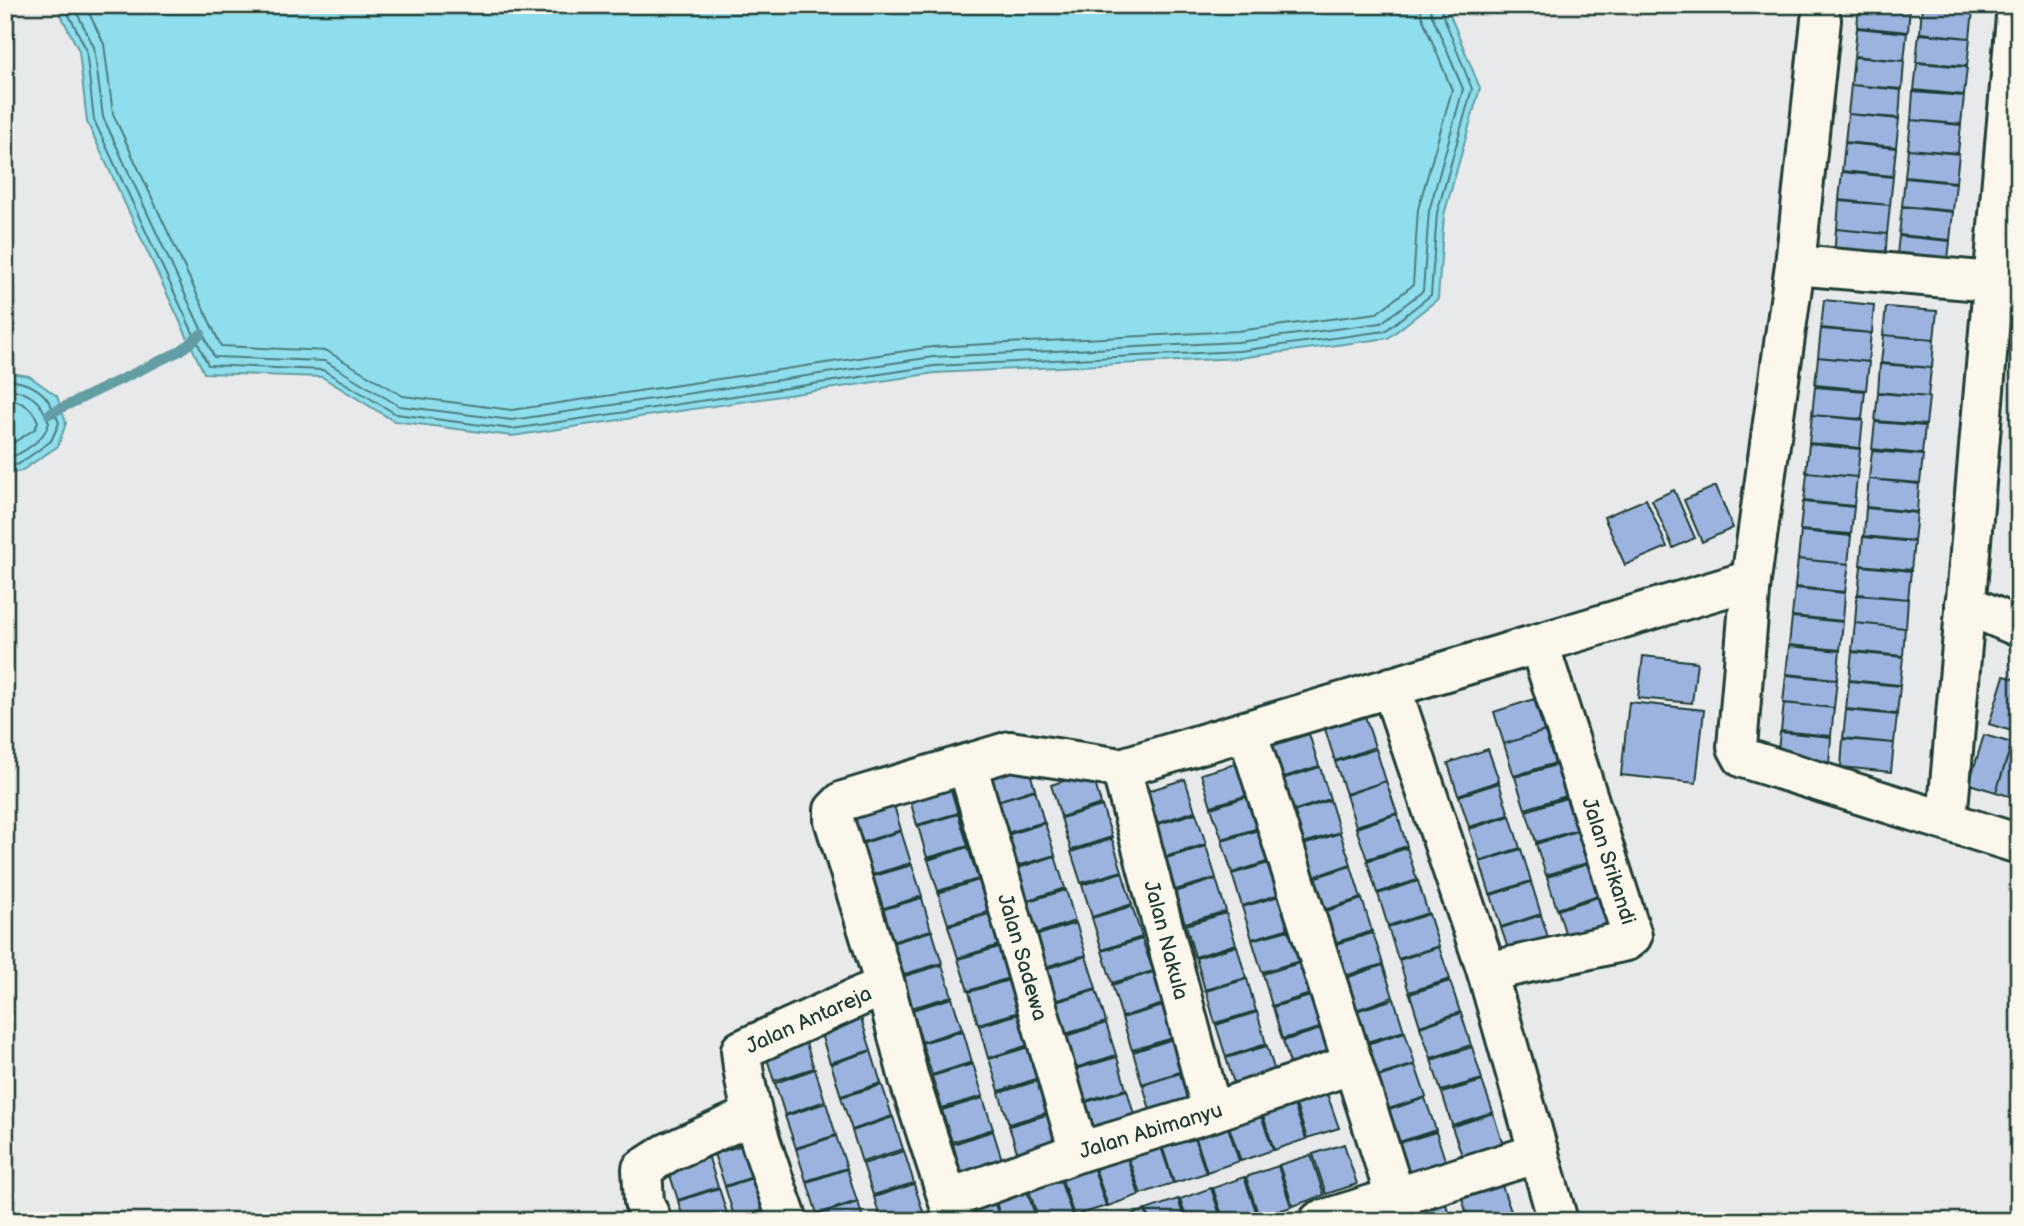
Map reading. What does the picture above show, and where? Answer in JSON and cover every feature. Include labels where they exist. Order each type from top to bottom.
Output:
[{"type":"street","points":[[1947,820],[1965,604],[2006,283],[2017,5]]},
{"type":"street","points":[[1821,20],[1795,265],[1751,580],[1737,744],[1740,755],[2019,844]]},
{"type":"street","points":[[1795,265],[2006,283]]},
{"type":"street","points":[[951,1210],[909,1079],[885,985],[834,820],[834,810],[843,801],[1010,751],[1121,768],[1751,580]]},
{"type":"street","points":[[1965,604],[2019,626]]},
{"type":"street","name":"Jalan Srikandi","points":[[1488,972],[1626,941],[1632,936],[1539,644]]},
{"type":"street","points":[[1391,688],[1488,972],[1558,1221]]},
{"type":"street","points":[[1247,731],[1400,1208]]},
{"type":"street","name":"Jalan Sadewa","points":[[967,764],[1079,1152]]},
{"type":"street","name":"Jalan Nakula","points":[[1121,768],[1212,1112]]},
{"type":"street","name":"Jalan Antareja","points":[[789,1221],[752,1115],[743,1075],[741,1050],[885,985]]},
{"type":"street","name":"Jalan Abimanyu","points":[[951,1210],[1079,1152],[1212,1112],[1353,1063]]},
{"type":"street","points":[[652,1221],[645,1202],[642,1169],[667,1153],[752,1115]]},
{"type":"street","points":[[1319,1221],[1400,1208],[1539,1153]]},
{"type":"water","points":[[56,5],[1446,5],[1480,88],[1444,215],[1438,299],[1388,338],[1239,358],[935,373],[512,436],[394,421],[322,377],[204,373],[87,122],[79,51]]},
{"type":"water","points":[[5,372],[29,376],[57,396],[66,423],[58,446],[21,471],[5,475]]},
{"type":"building","points":[[1859,5],[1910,5],[1908,32],[1857,27]]},
{"type":"building","points":[[1922,5],[1973,10],[1970,38],[1920,33]]},
{"type":"building","points":[[1857,28],[1907,33],[1904,61],[1854,56]]},
{"type":"building","points":[[1919,34],[1970,38],[1967,66],[1916,62]]},
{"type":"building","points":[[1854,57],[1904,61],[1902,89],[1851,85]]},
{"type":"building","points":[[1917,63],[1967,67],[1964,95],[1914,90]]},
{"type":"building","points":[[1851,85],[1901,90],[1899,118],[1848,114]]},
{"type":"building","points":[[1913,92],[1964,96],[1961,124],[1911,120]]},
{"type":"building","points":[[1848,114],[1899,119],[1896,147],[1845,142]]},
{"type":"building","points":[[1911,120],[1961,125],[1958,153],[1908,149]]},
{"type":"building","points":[[1845,143],[1896,148],[1893,176],[1842,171]]},
{"type":"building","points":[[1908,149],[1959,154],[1956,182],[1905,177]]},
{"type":"building","points":[[1842,172],[1893,177],[1890,205],[1839,200]]},
{"type":"building","points":[[1905,178],[1956,183],[1953,211],[1902,206]]},
{"type":"building","points":[[1839,201],[1890,205],[1887,234],[1837,229]]},
{"type":"building","points":[[1902,207],[1953,212],[1950,240],[1899,235]]},
{"type":"building","points":[[1836,229],[1887,234],[1885,262],[1834,258]]},
{"type":"building","points":[[1899,236],[1950,241],[1947,269],[1896,264]]},
{"type":"building","points":[[1824,300],[1874,305],[1872,333],[1821,328]]},
{"type":"building","points":[[1886,307],[1937,311],[1934,339],[1883,335]]},
{"type":"building","points":[[1821,329],[1871,333],[1868,362],[1818,357]]},
{"type":"building","points":[[1884,335],[1934,340],[1932,368],[1881,363]]},
{"type":"building","points":[[1818,357],[1869,362],[1866,390],[1815,385]]},
{"type":"building","points":[[1880,364],[1931,368],[1928,397],[1878,392]]},
{"type":"building","points":[[1815,387],[1865,391],[1862,419],[1812,415]]},
{"type":"building","points":[[1878,393],[1929,397],[1926,425],[1875,421]]},
{"type":"building","points":[[1812,415],[1863,420],[1860,448],[1809,443]]},
{"type":"building","points":[[1875,422],[1925,426],[1922,454],[1872,449]]},
{"type":"building","points":[[1809,444],[1860,449],[1857,477],[1806,472]]},
{"type":"building","points":[[1872,451],[1923,455],[1920,483],[1869,479]]},
{"type":"building","points":[[1807,473],[1857,477],[1854,506],[1804,501]]},
{"type":"building","points":[[1869,479],[1919,484],[1917,512],[1866,507]]},
{"type":"building","points":[[1716,486],[1733,528],[1702,542],[1684,500]]},
{"type":"building","points":[[1674,490],[1695,538],[1673,548],[1652,500]]},
{"type":"building","points":[[1646,499],[1667,547],[1625,565],[1604,517]]},
{"type":"building","points":[[1803,502],[1854,507],[1851,534],[1800,530]]},
{"type":"building","points":[[1866,508],[1917,513],[1914,541],[1864,536]]},
{"type":"building","points":[[1801,531],[1851,536],[1848,564],[1798,559]]},
{"type":"building","points":[[1863,537],[1914,542],[1911,570],[1860,565]]},
{"type":"building","points":[[2015,556],[2019,556],[2019,584],[2012,584]]},
{"type":"building","points":[[1798,559],[1849,564],[1845,592],[1795,587]]},
{"type":"building","points":[[1861,566],[1911,571],[1908,599],[1858,594]]},
{"type":"building","points":[[2012,585],[2019,585],[2019,614],[2009,613]]},
{"type":"building","points":[[1795,588],[1845,593],[1843,621],[1792,616]]},
{"type":"building","points":[[1857,595],[1908,599],[1906,628],[1855,623]]},
{"type":"building","points":[[1792,617],[1843,622],[1840,650],[1789,645]]},
{"type":"building","points":[[1855,623],[1905,628],[1903,656],[1852,651]]},
{"type":"building","points":[[1789,646],[1840,651],[1837,679],[1786,674]]},
{"type":"building","points":[[1852,652],[1903,657],[1900,685],[1849,680]]},
{"type":"building","points":[[1643,656],[1697,662],[1692,703],[1638,698]]},
{"type":"building","points":[[1786,675],[1837,680],[1834,708],[1783,703]]},
{"type":"building","points":[[2004,676],[2019,680],[2019,722],[2015,732],[1989,724]]},
{"type":"building","points":[[1849,681],[1900,686],[1897,714],[1846,709]]},
{"type":"building","points":[[1534,699],[1544,731],[1504,744],[1494,712]]},
{"type":"building","points":[[1629,702],[1704,710],[1696,783],[1621,775]]},
{"type":"building","points":[[1784,703],[1834,708],[1831,736],[1781,731]]},
{"type":"building","points":[[1846,710],[1897,715],[1894,743],[1843,738]]},
{"type":"building","points":[[1365,716],[1375,747],[1335,761],[1325,729]]},
{"type":"building","points":[[1545,731],[1555,763],[1514,776],[1504,744]]},
{"type":"building","points":[[1780,732],[1831,737],[1829,765],[1777,760]]},
{"type":"building","points":[[1309,734],[1319,766],[1278,779],[1268,747]]},
{"type":"building","points":[[1984,735],[2012,743],[1996,792],[1969,784]]},
{"type":"building","points":[[1843,739],[1894,743],[1891,772],[1841,767]]},
{"type":"building","points":[[2012,744],[2019,746],[2019,799],[1996,792]]},
{"type":"building","points":[[1376,749],[1386,781],[1346,794],[1335,762]]},
{"type":"building","points":[[1488,749],[1499,781],[1458,795],[1448,763]]},
{"type":"building","points":[[1025,757],[1035,789],[994,802],[984,770]]},
{"type":"building","points":[[1242,762],[1252,794],[1211,806],[1201,774]]},
{"type":"building","points":[[1556,765],[1566,796],[1525,809],[1515,777]]},
{"type":"building","points":[[1320,767],[1330,799],[1289,812],[1279,780]]},
{"type":"building","points":[[1092,772],[1101,804],[1061,817],[1051,785]]},
{"type":"building","points":[[1185,779],[1195,811],[1155,824],[1145,792]]},
{"type":"building","points":[[948,781],[958,813],[917,825],[908,793]]},
{"type":"building","points":[[1386,781],[1397,813],[1356,826],[1346,795]]},
{"type":"building","points":[[1499,783],[1509,815],[1469,827],[1459,796]]},
{"type":"building","points":[[1035,790],[1044,822],[1004,834],[994,802]]},
{"type":"building","points":[[1252,795],[1262,827],[1222,839],[1211,808]]},
{"type":"building","points":[[892,798],[901,830],[860,843],[851,811]]},
{"type":"building","points":[[1566,798],[1577,830],[1536,842],[1526,811]]},
{"type":"building","points":[[1330,800],[1340,832],[1300,844],[1290,813]]},
{"type":"building","points":[[1102,806],[1112,837],[1071,850],[1061,818]]},
{"type":"building","points":[[1196,813],[1206,844],[1165,857],[1155,825]]},
{"type":"building","points":[[958,814],[968,846],[927,858],[918,826]]},
{"type":"building","points":[[1397,814],[1407,846],[1367,859],[1356,828]]},
{"type":"building","points":[[1510,816],[1520,848],[1480,861],[1469,829]]},
{"type":"building","points":[[1045,823],[1055,855],[1014,867],[1004,836]]},
{"type":"building","points":[[1262,829],[1273,860],[1232,873],[1222,841]]},
{"type":"building","points":[[901,831],[911,863],[871,875],[861,844]]},
{"type":"building","points":[[1577,831],[1587,863],[1546,875],[1536,844]]},
{"type":"building","points":[[1340,833],[1351,864],[1310,878],[1300,846]]},
{"type":"building","points":[[1112,839],[1122,871],[1081,883],[1071,852]]},
{"type":"building","points":[[1206,846],[1216,878],[1175,890],[1166,858]]},
{"type":"building","points":[[968,847],[978,879],[938,891],[928,860]]},
{"type":"building","points":[[1407,848],[1417,880],[1377,893],[1367,861]]},
{"type":"building","points":[[1521,849],[1531,881],[1490,894],[1480,862]]},
{"type":"building","points":[[1055,856],[1065,888],[1025,901],[1015,869]]},
{"type":"building","points":[[1272,862],[1283,893],[1242,906],[1232,874]]},
{"type":"building","points":[[1588,864],[1598,895],[1557,909],[1547,877]]},
{"type":"building","points":[[912,865],[922,896],[881,909],[871,877]]},
{"type":"building","points":[[1351,866],[1361,898],[1321,911],[1310,879]]},
{"type":"building","points":[[1122,872],[1132,904],[1092,917],[1082,885]]},
{"type":"building","points":[[1216,879],[1226,911],[1185,923],[1175,892]]},
{"type":"building","points":[[979,880],[988,912],[948,924],[938,893]]},
{"type":"building","points":[[1418,881],[1428,913],[1388,926],[1378,894]]},
{"type":"building","points":[[1531,882],[1541,914],[1501,927],[1491,895]]},
{"type":"building","points":[[1066,890],[1075,921],[1035,934],[1025,902]]},
{"type":"building","points":[[1283,895],[1293,927],[1252,939],[1242,907]]},
{"type":"building","points":[[1598,897],[1608,929],[1568,942],[1558,910]]},
{"type":"building","points":[[922,898],[931,930],[891,942],[881,910]]},
{"type":"building","points":[[1362,899],[1372,931],[1331,944],[1321,913]]},
{"type":"building","points":[[1132,906],[1142,937],[1102,950],[1092,918]]},
{"type":"building","points":[[1226,913],[1236,944],[1195,957],[1186,925]]},
{"type":"building","points":[[989,914],[999,945],[958,958],[948,926]]},
{"type":"building","points":[[1429,914],[1439,946],[1398,959],[1388,927]]},
{"type":"building","points":[[1541,915],[1551,947],[1512,960],[1501,928]]},
{"type":"building","points":[[1076,923],[1086,955],[1045,967],[1035,936]]},
{"type":"building","points":[[1293,929],[1303,960],[1262,972],[1252,940]]},
{"type":"building","points":[[932,931],[942,963],[901,975],[892,943]]},
{"type":"building","points":[[1373,933],[1383,964],[1342,977],[1332,945]]},
{"type":"building","points":[[1142,939],[1153,971],[1112,983],[1102,951]]},
{"type":"building","points":[[1237,946],[1246,978],[1205,990],[1196,958]]},
{"type":"building","points":[[999,947],[1009,978],[968,991],[958,959]]},
{"type":"building","points":[[1439,947],[1450,979],[1409,992],[1399,960]]},
{"type":"building","points":[[1086,956],[1096,988],[1055,1001],[1045,969]]},
{"type":"building","points":[[1303,962],[1313,993],[1272,1006],[1263,974]]},
{"type":"building","points":[[942,965],[952,996],[911,1008],[901,977]]},
{"type":"building","points":[[1383,965],[1393,997],[1353,1011],[1343,979]]},
{"type":"building","points":[[1153,972],[1163,1004],[1122,1017],[1112,985]]},
{"type":"building","points":[[1247,979],[1256,1011],[1215,1023],[1206,991]]},
{"type":"building","points":[[1009,980],[1019,1012],[978,1024],[969,992]]},
{"type":"building","points":[[1450,981],[1460,1012],[1420,1026],[1410,994]]},
{"type":"building","points":[[1096,990],[1106,1022],[1065,1034],[1056,1002]]},
{"type":"building","points":[[1314,995],[1323,1027],[1282,1039],[1273,1007]]},
{"type":"building","points":[[952,998],[962,1029],[922,1042],[912,1010]]},
{"type":"building","points":[[1394,999],[1404,1031],[1363,1043],[1353,1012]]},
{"type":"building","points":[[1163,1006],[1173,1038],[1132,1050],[1122,1018]]},
{"type":"building","points":[[1257,1012],[1266,1044],[1226,1057],[1216,1025]]},
{"type":"building","points":[[1461,1013],[1471,1045],[1431,1058],[1420,1027]]},
{"type":"building","points":[[1019,1014],[1029,1045],[988,1058],[979,1026]]},
{"type":"building","points":[[861,1018],[871,1050],[830,1063],[820,1031]]},
{"type":"building","points":[[1106,1023],[1116,1055],[1075,1068],[1066,1036]]},
{"type":"building","points":[[1324,1028],[1333,1060],[1293,1073],[1283,1041]]},
{"type":"building","points":[[963,1031],[972,1062],[932,1075],[922,1043]]},
{"type":"building","points":[[1405,1032],[1415,1064],[1374,1077],[1364,1045]]},
{"type":"building","points":[[804,1037],[814,1068],[774,1081],[764,1049]]},
{"type":"building","points":[[1173,1039],[1183,1071],[1142,1084],[1133,1052]]},
{"type":"building","points":[[1267,1046],[1277,1078],[1236,1090],[1226,1058]]},
{"type":"building","points":[[1029,1047],[1039,1078],[999,1091],[989,1059]]},
{"type":"building","points":[[1472,1047],[1482,1079],[1441,1091],[1431,1060]]},
{"type":"building","points":[[871,1051],[881,1083],[841,1096],[831,1064]]},
{"type":"building","points":[[1117,1057],[1126,1089],[1085,1101],[1076,1069]]},
{"type":"building","points":[[973,1064],[983,1096],[942,1108],[932,1076]]},
{"type":"building","points":[[1415,1065],[1426,1097],[1385,1110],[1375,1078]]},
{"type":"building","points":[[815,1069],[825,1101],[785,1115],[775,1083]]},
{"type":"building","points":[[1184,1072],[1193,1104],[1152,1117],[1143,1085]]},
{"type":"building","points":[[1040,1080],[1049,1112],[1009,1124],[999,1093]]},
{"type":"building","points":[[1482,1081],[1493,1112],[1452,1125],[1442,1093]]},
{"type":"building","points":[[882,1085],[892,1116],[852,1130],[841,1097]]},
{"type":"building","points":[[1325,1088],[1339,1128],[1307,1138],[1294,1099]]},
{"type":"building","points":[[1127,1090],[1136,1122],[1096,1134],[1086,1102]]},
{"type":"building","points":[[983,1098],[993,1129],[952,1142],[942,1110]]},
{"type":"building","points":[[1425,1098],[1436,1130],[1396,1143],[1386,1111]]},
{"type":"building","points":[[1292,1099],[1306,1139],[1274,1150],[1261,1109]]},
{"type":"building","points":[[826,1103],[836,1135],[796,1148],[785,1116]]},
{"type":"building","points":[[1259,1110],[1273,1150],[1241,1161],[1227,1121]]},
{"type":"building","points":[[1493,1113],[1503,1145],[1463,1158],[1452,1127]]},
{"type":"building","points":[[1050,1114],[1060,1146],[1019,1158],[1009,1126]]},
{"type":"building","points":[[893,1117],[903,1149],[862,1162],[852,1131]]},
{"type":"building","points":[[1226,1121],[1239,1161],[1207,1172],[1194,1132]]},
{"type":"building","points":[[993,1131],[1003,1163],[962,1176],[953,1144]]},
{"type":"building","points":[[1192,1132],[1206,1173],[1174,1183],[1161,1143]]},
{"type":"building","points":[[1436,1132],[1446,1163],[1406,1176],[1396,1144]]},
{"type":"building","points":[[836,1136],[847,1168],[806,1181],[796,1149]]},
{"type":"building","points":[[755,1141],[765,1173],[725,1186],[714,1154]]},
{"type":"building","points":[[1160,1144],[1173,1183],[1141,1194],[1127,1154]]},
{"type":"building","points":[[1344,1144],[1357,1184],[1326,1194],[1313,1154]]},
{"type":"building","points":[[904,1151],[914,1183],[873,1195],[863,1164]]},
{"type":"building","points":[[1126,1154],[1139,1195],[1108,1206],[1094,1165]]},
{"type":"building","points":[[708,1155],[718,1187],[678,1200],[668,1169]]},
{"type":"building","points":[[1311,1155],[1324,1195],[1293,1206],[1279,1165]]},
{"type":"building","points":[[1093,1166],[1106,1206],[1074,1216],[1061,1176]]},
{"type":"building","points":[[1278,1166],[1291,1207],[1259,1217],[1246,1177]]},
{"type":"building","points":[[847,1169],[857,1201],[817,1214],[807,1182]]},
{"type":"building","points":[[765,1174],[776,1206],[735,1219],[725,1187]]},
{"type":"building","points":[[1059,1177],[1073,1217],[1062,1221],[1039,1221],[1028,1187]]},
{"type":"building","points":[[1244,1177],[1258,1217],[1248,1221],[1224,1221],[1213,1188]]},
{"type":"building","points":[[914,1184],[924,1215],[908,1221],[881,1221],[874,1197]]},
{"type":"building","points":[[1502,1186],[1513,1217],[1502,1221],[1469,1221],[1462,1199]]},
{"type":"building","points":[[719,1188],[729,1220],[684,1221],[678,1201]]},
{"type":"building","points":[[1026,1188],[1037,1221],[1002,1221],[995,1199]]},
{"type":"building","points":[[1211,1188],[1222,1221],[1187,1221],[1180,1199]]},
{"type":"building","points":[[993,1199],[1001,1221],[966,1221],[962,1209]]},
{"type":"building","points":[[1178,1199],[1185,1221],[1150,1221],[1146,1210]]},
{"type":"building","points":[[858,1202],[864,1221],[819,1221],[817,1215]]},
{"type":"building","points":[[1446,1204],[1451,1221],[1407,1221],[1406,1217]]},
{"type":"building","points":[[776,1207],[781,1221],[736,1221],[736,1220]]},
{"type":"building","points":[[1145,1210],[1148,1221],[1115,1221]]},
{"type":"waterway","points":[[49,414],[180,351],[201,334]]}]
